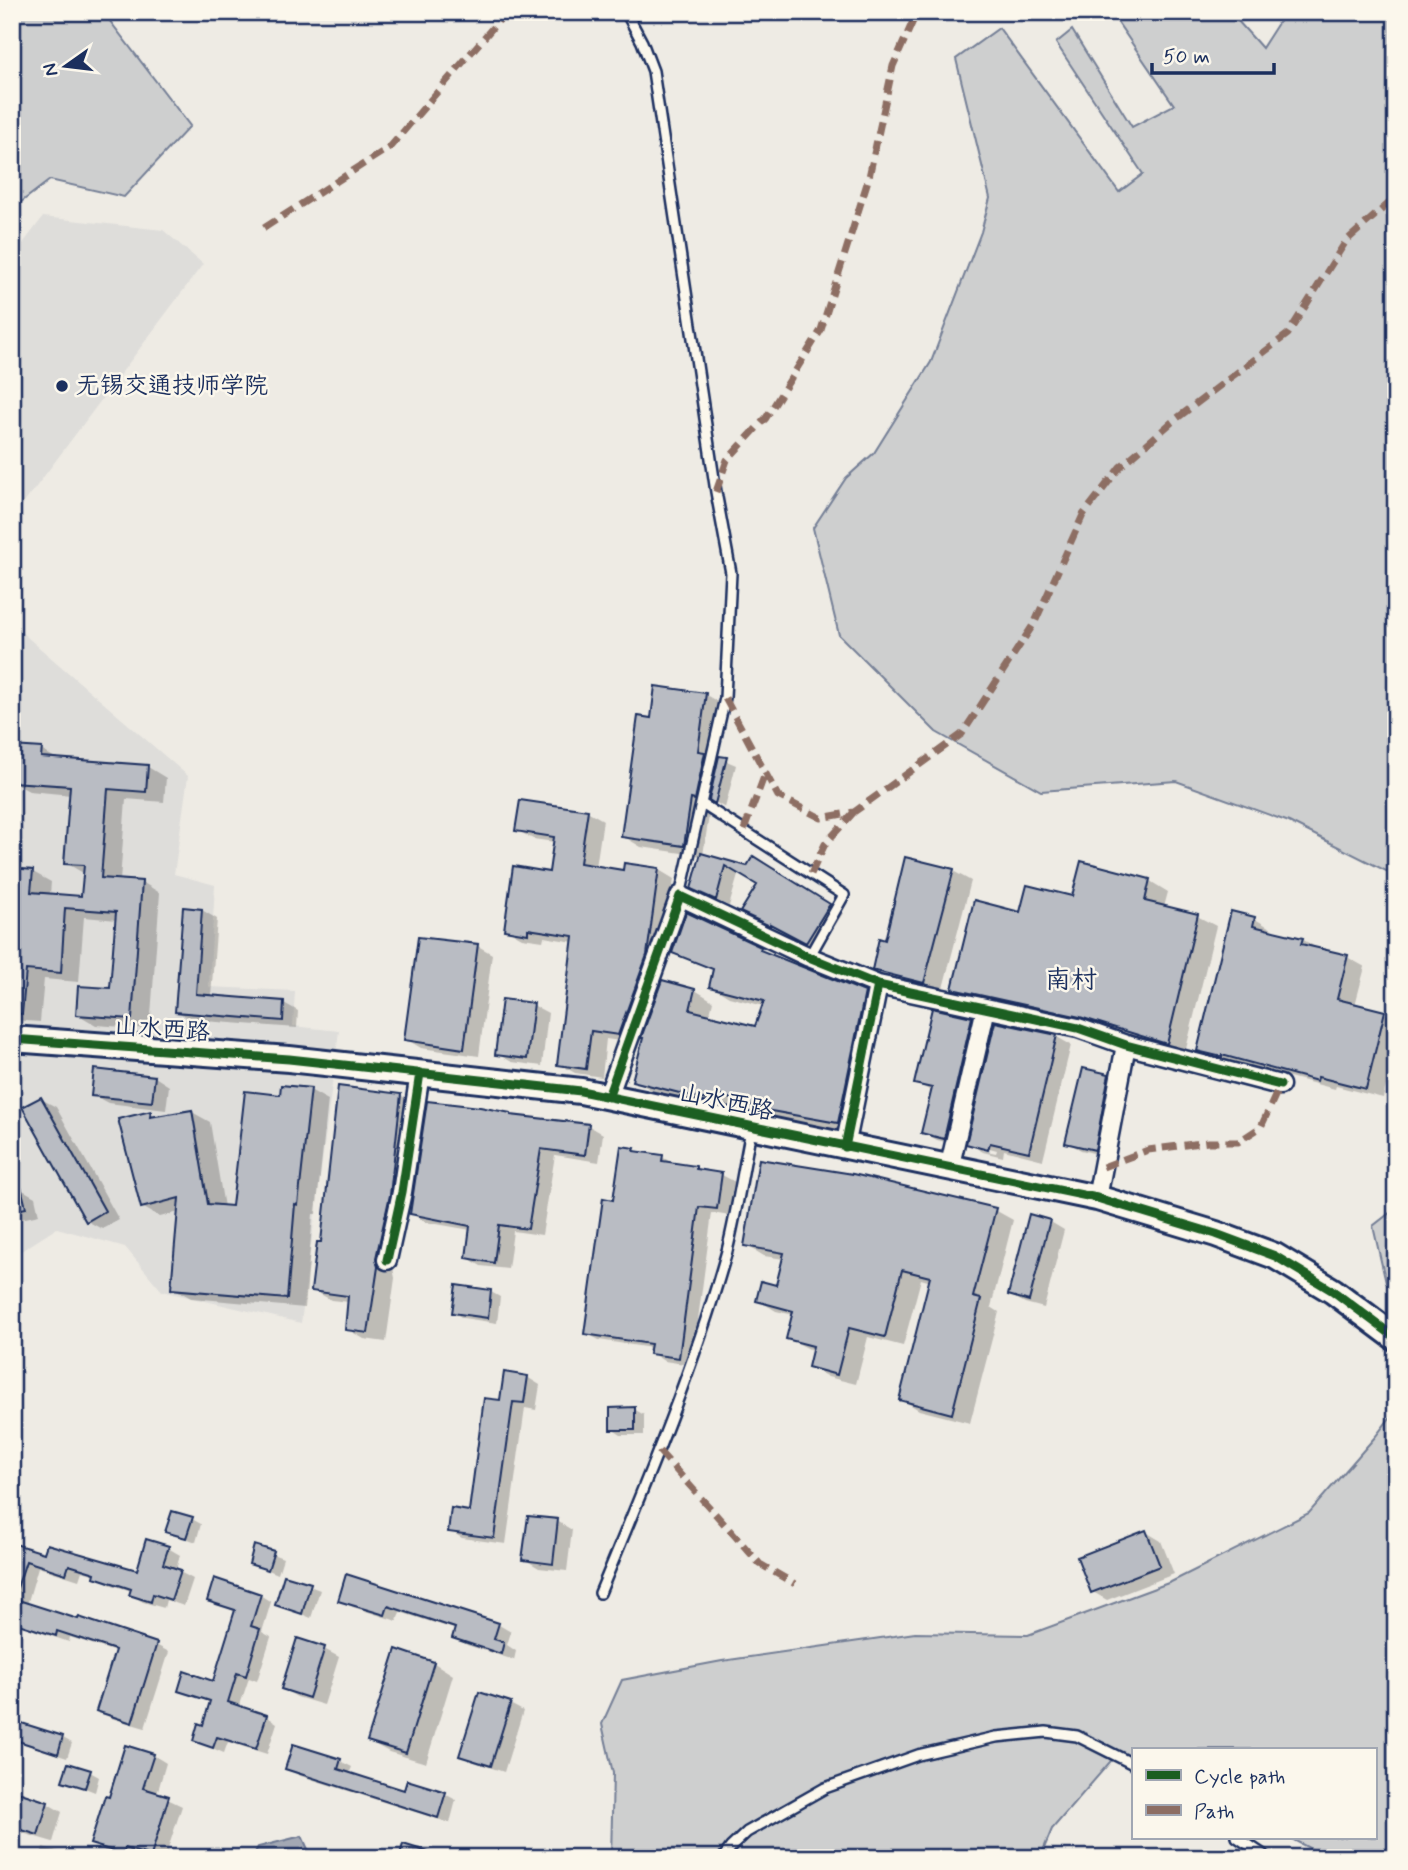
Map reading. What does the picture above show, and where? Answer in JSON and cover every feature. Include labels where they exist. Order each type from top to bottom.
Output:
[{"type":"street","points":[[608,1097],[680,896],[809,957],[878,985],[1078,1028],[1126,1045],[1280,1085]]},
{"type":"street","points":[[845,1147],[878,985]]},
{"type":"street","points":[[949,1169],[986,1008]]},
{"type":"street","name":"山水西路","points":[[12,1039],[289,1059],[581,1091],[1097,1198],[1216,1234],[1275,1256],[1333,1291],[1396,1338]]},
{"type":"street","points":[[1097,1198],[1126,1045]]},
{"type":"street","points":[[387,1260],[402,1192],[419,1073]]},
{"type":"lane","points":[[626,12],[653,71],[716,492],[732,573],[725,698],[680,896]]},
{"type":"lane","points":[[702,804],[844,895],[809,957]]},
{"type":"lane","points":[[600,1593],[659,1451],[692,1362],[727,1249],[752,1128]]},
{"type":"lane","points":[[723,1858],[747,1832],[825,1788],[918,1755],[996,1737],[1046,1732],[1077,1736],[1132,1764]]},
{"type":"lane","points":[[1240,1839],[1266,1858]]},
{"type":"shaded area","points":[[12,12],[103,12],[190,126],[124,197],[50,180],[12,209]]},
{"type":"shaded area","points":[[1112,12],[1230,12],[1262,48],[1280,20],[1276,12],[1396,12],[1396,876],[1289,822],[1176,781],[1041,791],[936,732],[839,635],[813,528],[846,478],[874,453],[931,362],[981,232],[990,198],[956,59],[999,28],[1119,192],[1143,174],[1056,43],[1072,30],[1132,127],[1174,105]]},
{"type":"shaded area","name":"无锡交通技师学院","points":[[43,217],[163,230],[203,264],[12,522],[12,258]]},
{"type":"shaded area","points":[[12,624],[188,776],[174,874],[215,885],[209,987],[295,991],[293,1026],[339,1031],[301,1323],[162,1291],[125,1247],[57,1228],[12,1257]]},
{"type":"shaded area","points":[[1396,1208],[1396,1291],[1386,1283],[1373,1226]]},
{"type":"shaded area","points":[[1396,1410],[1396,1858],[1328,1858],[1292,1839],[1376,1839],[1376,1748],[1132,1748],[1132,1763],[1116,1755],[1052,1829],[1040,1858],[611,1858],[613,1773],[602,1724],[622,1680],[722,1661],[915,1633],[1028,1635],[1171,1582],[1309,1513]]},
{"type":"shaded area","points":[[302,1836],[312,1858],[252,1858],[258,1847]]},
{"type":"building","points":[[655,686],[706,693],[698,751],[705,752],[695,800],[691,799],[684,846],[621,837],[638,716],[651,718]]},
{"type":"building","points":[[12,746],[42,748],[41,757],[148,765],[146,792],[108,789],[101,878],[142,881],[132,1019],[76,1015],[78,986],[110,988],[116,912],[65,908],[61,973],[26,970],[22,1014],[12,1013],[12,868],[33,870],[31,892],[81,896],[84,865],[64,864],[70,786],[12,782]]},
{"type":"building","points":[[719,756],[727,757],[715,804],[709,800]]},
{"type":"building","points":[[520,800],[588,810],[580,863],[623,870],[624,863],[659,868],[647,955],[618,1035],[591,1031],[586,1069],[557,1065],[573,936],[528,929],[528,934],[504,930],[513,866],[549,872],[554,837],[515,831]]},
{"type":"building","points":[[701,853],[747,866],[753,856],[830,904],[806,943],[740,912],[757,885],[725,866],[716,900],[691,889]]},
{"type":"building","points":[[905,857],[954,869],[924,983],[872,970],[879,938],[885,940]]},
{"type":"building","points":[[1081,861],[1150,879],[1145,901],[1198,914],[1167,1044],[1080,1017],[952,989],[974,900],[1020,912],[1027,885],[1072,896]]},
{"type":"building","points":[[183,907],[202,909],[196,994],[284,1001],[283,1021],[175,1012]]},
{"type":"building","points":[[1231,911],[1255,917],[1253,926],[1303,938],[1301,944],[1348,955],[1337,999],[1385,1011],[1366,1089],[1318,1077],[1317,1081],[1222,1055],[1197,1051]]},
{"type":"building","points":[[686,912],[761,947],[760,950],[865,992],[838,1123],[760,1109],[717,1094],[715,1102],[632,1081],[641,1038],[662,980],[695,989],[690,1010],[755,1026],[764,1001],[709,987],[713,969],[672,953]]},
{"type":"building","points":[[418,937],[478,944],[464,1049],[404,1040]]},
{"type":"building","points":[[502,999],[534,1003],[527,1059],[495,1055]]},
{"type":"building","points":[[932,1008],[972,1017],[944,1139],[921,1133],[932,1088],[914,1084]]},
{"type":"building","points":[[995,1022],[1057,1035],[1029,1152],[990,1143],[988,1150],[966,1144]]},
{"type":"building","points":[[1083,1068],[1109,1074],[1095,1150],[1065,1143]]},
{"type":"building","points":[[94,1069],[155,1076],[152,1102],[91,1096]]},
{"type":"building","points":[[281,1085],[311,1088],[298,1205],[295,1204],[287,1299],[171,1289],[179,1198],[141,1208],[118,1119],[151,1111],[150,1117],[192,1110],[208,1204],[232,1206],[245,1091],[280,1095]]},
{"type":"building","points":[[338,1086],[401,1094],[390,1195],[376,1258],[378,1267],[368,1333],[345,1330],[348,1296],[311,1291],[317,1242],[321,1242]]},
{"type":"building","points":[[41,1097],[105,1211],[86,1222],[22,1107]]},
{"type":"building","points":[[427,1101],[589,1124],[585,1155],[541,1149],[528,1229],[499,1225],[494,1263],[466,1258],[470,1226],[410,1214]]},
{"type":"building","points":[[621,1146],[635,1148],[634,1151],[663,1155],[662,1161],[722,1173],[717,1209],[699,1207],[679,1358],[649,1354],[651,1344],[584,1334],[603,1198],[613,1200]]},
{"type":"building","points":[[759,1159],[853,1174],[996,1208],[973,1297],[981,1299],[952,1414],[899,1400],[930,1277],[902,1270],[885,1337],[849,1328],[837,1375],[808,1367],[813,1346],[786,1339],[793,1311],[756,1301],[761,1281],[776,1285],[784,1253],[744,1246]]},
{"type":"building","points":[[12,1170],[17,1170],[26,1208],[12,1211]]},
{"type":"building","points":[[1029,1214],[1050,1220],[1029,1301],[1008,1295]]},
{"type":"building","points":[[456,1285],[491,1290],[488,1318],[452,1313]]},
{"type":"building","points":[[504,1372],[528,1376],[524,1403],[513,1402],[494,1538],[448,1532],[451,1508],[469,1511],[484,1398],[500,1400]]},
{"type":"building","points":[[635,1407],[635,1430],[610,1430],[610,1408]]},
{"type":"building","points":[[172,1511],[193,1517],[186,1538],[165,1532]]},
{"type":"building","points":[[528,1516],[558,1519],[553,1564],[522,1560]]},
{"type":"building","points":[[1146,1530],[1160,1566],[1091,1593],[1077,1557]]},
{"type":"building","points":[[146,1539],[169,1546],[163,1564],[181,1570],[171,1600],[153,1594],[151,1602],[129,1595],[131,1589],[94,1577],[95,1573],[69,1565],[66,1574],[26,1561],[15,1594],[12,1594],[12,1543],[44,1553],[47,1544],[137,1570]]},
{"type":"building","points":[[254,1545],[274,1551],[268,1570],[249,1564]]},
{"type":"building","points":[[346,1574],[499,1623],[494,1639],[504,1642],[501,1654],[452,1638],[455,1628],[388,1606],[385,1615],[338,1601]]},
{"type":"building","points":[[284,1575],[311,1583],[302,1614],[275,1605]]},
{"type":"building","points":[[214,1578],[261,1594],[251,1626],[260,1629],[246,1676],[237,1673],[228,1702],[267,1715],[256,1749],[217,1737],[213,1748],[193,1741],[198,1723],[203,1725],[210,1701],[178,1691],[184,1671],[213,1681],[235,1610],[207,1601]]},
{"type":"building","points":[[12,1598],[157,1643],[132,1723],[96,1711],[115,1650],[57,1631],[56,1636],[12,1622]]},
{"type":"building","points":[[297,1638],[325,1647],[309,1698],[281,1689]]},
{"type":"building","points":[[396,1649],[434,1662],[406,1753],[367,1741]]},
{"type":"building","points":[[479,1692],[511,1702],[491,1766],[459,1756]]},
{"type":"building","points":[[12,1720],[63,1736],[58,1754],[12,1739]]},
{"type":"building","points":[[293,1744],[341,1759],[338,1769],[404,1790],[407,1780],[446,1792],[438,1818],[285,1769]]},
{"type":"building","points":[[125,1745],[154,1754],[143,1788],[169,1796],[151,1856],[125,1848],[123,1854],[90,1844],[105,1796],[109,1797]]},
{"type":"building","points":[[68,1763],[91,1770],[85,1788],[62,1781]]},
{"type":"building","points":[[12,1790],[48,1802],[38,1835],[12,1827]]},
{"type":"building","points":[[403,1844],[438,1855],[437,1858],[399,1858]]},
{"type":"marked path","points":[[264,228],[390,147],[506,12]]},
{"type":"marked path","points":[[716,492],[727,460],[766,418],[821,330],[869,177],[893,66],[917,12]]},
{"type":"marked path","points":[[725,698],[778,796],[821,818],[854,812],[962,734],[1035,622],[1083,515],[1120,467],[1172,422],[1288,334],[1346,241],[1396,197]]},
{"type":"marked path","points":[[744,830],[765,774]]},
{"type":"marked path","points":[[811,874],[825,844],[854,812]]},
{"type":"marked path","points":[[1103,1167],[1148,1150],[1208,1142],[1238,1142],[1261,1127],[1280,1085]]},
{"type":"marked path","points":[[659,1451],[760,1564],[795,1584]]},
{"type":"cycle path","points":[[608,1097],[680,896],[809,957],[878,985]]},
{"type":"cycle path","points":[[845,1147],[878,985],[1078,1028],[1126,1045],[1280,1085]]},
{"type":"cycle path","points":[[12,1039],[289,1059],[581,1091],[1097,1198],[1216,1234],[1275,1256],[1333,1291],[1396,1338]]},
{"type":"cycle path","points":[[387,1260],[402,1192],[420,1073]]},
{"type":"place","name":"无锡交通技师学院","points":[[62,386]]},
{"type":"district","name":"南村","points":[[1071,981]]}]
